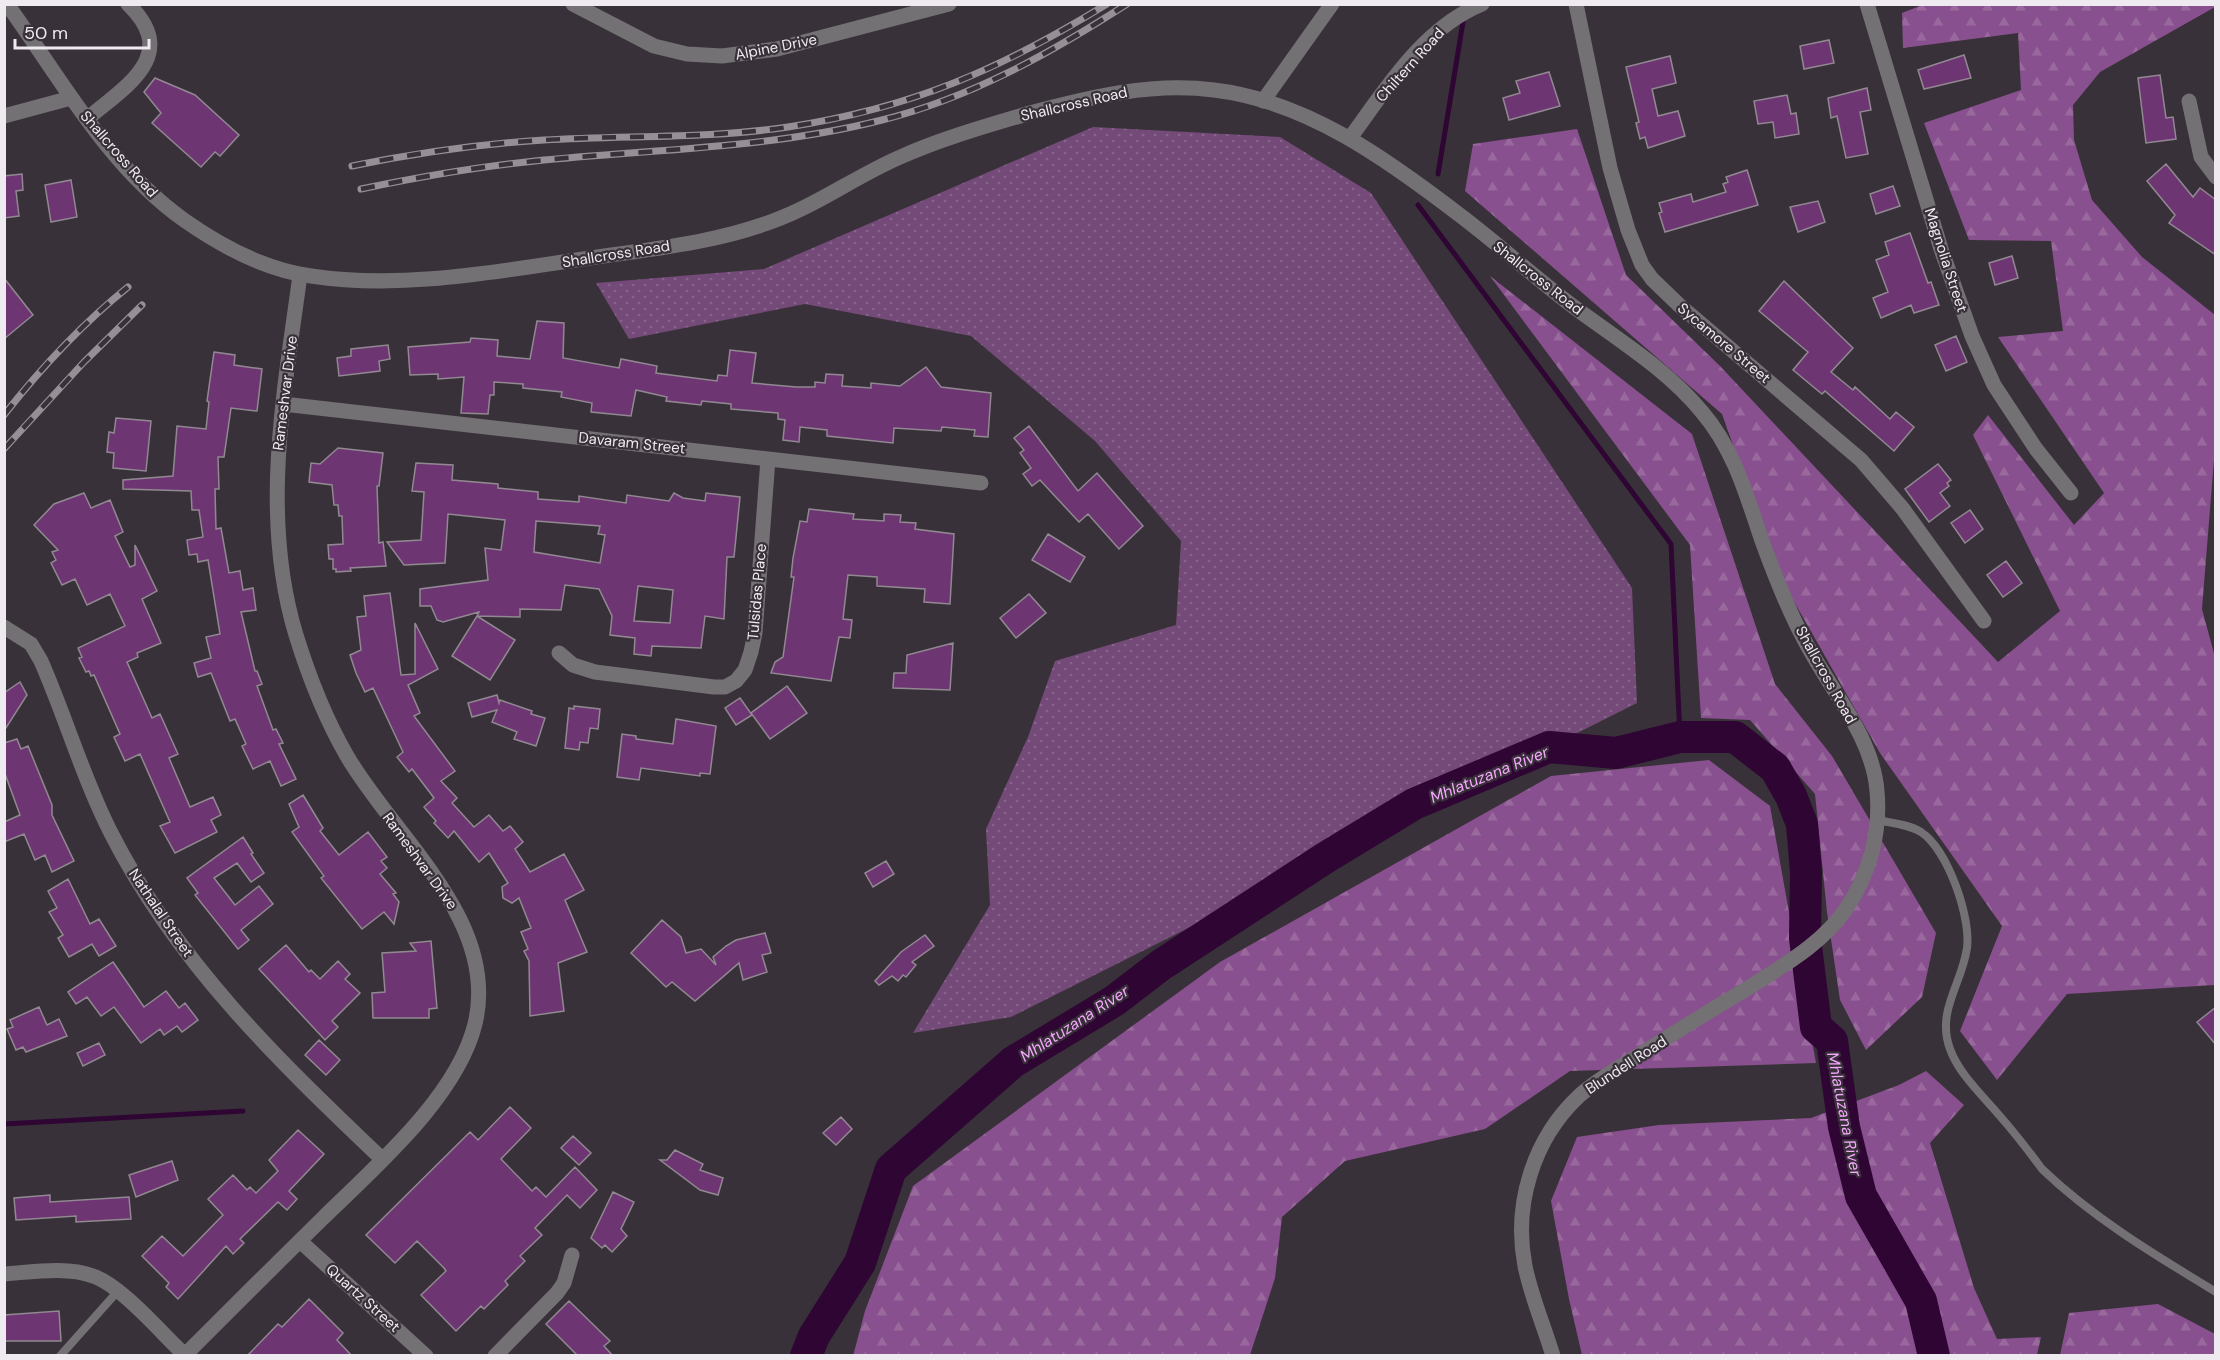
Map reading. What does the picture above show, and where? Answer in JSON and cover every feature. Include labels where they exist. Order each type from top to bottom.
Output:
[{"type":"street","name":"Shallcross Road","points":[[7,4],[87,119],[131,171],[181,218],[223,245],[300,274],[357,280],[401,281],[534,266],[720,237],[772,222],[905,154],[973,129],[1098,96],[1140,89],[1183,87],[1214,90],[1263,101],[1301,113],[1350,138],[1462,217],[1522,267],[1661,370],[1696,404],[1720,434],[1743,483],[1782,593],[1807,645],[1854,724],[1866,752],[1877,789],[1874,850]]},
{"type":"street","points":[[87,119],[133,80],[146,64],[152,51],[151,40],[145,25],[128,4]]},
{"type":"street","name":"Alpine Drive","points":[[573,4],[654,45],[687,54],[722,56],[777,49],[949,4]]},
{"type":"street","points":[[1263,101],[1332,4]]},
{"type":"street","name":"Chiltern Road","points":[[1350,138],[1405,66],[1435,34],[1462,12],[1482,4]]},
{"type":"street","name":"Sycamore Street","points":[[1576,4],[1610,168],[1628,230],[1642,265],[1652,279],[1679,305],[1861,460],[1903,509],[1984,621]]},
{"type":"street","name":"Magnolia Street","points":[[1867,4],[1941,249],[1976,345],[1994,385],[2071,493]]},
{"type":"street","points":[[4,116],[71,98]]},
{"type":"street","points":[[2190,101],[2201,157],[2216,177]]},
{"type":"street","name":"Rameshvar Drive","points":[[184,1355],[382,1159],[446,1087],[464,1056],[475,1023],[479,991],[477,964],[457,912],[347,755],[314,690],[295,631],[279,546],[277,459],[300,274]]},
{"type":"street","name":"Davaram Street","points":[[283,404],[981,483]]},
{"type":"street","name":"Tulsidas Place","points":[[559,653],[573,665],[621,677],[714,687],[725,687],[736,681],[745,670],[756,633],[768,459]]},
{"type":"street","name":"Nathalal Street","points":[[4,627],[31,644],[41,661],[110,832],[162,919],[242,1022],[382,1159]]},
{"type":"street","name":"Blundell Road","points":[[1553,1356],[1525,1264],[1522,1218],[1526,1187],[1534,1162],[1557,1121],[1574,1101],[1608,1074],[1795,957],[1838,921],[1861,886],[1874,850]]},
{"type":"street","name":"Quartz Street","points":[[300,1241],[426,1356]]},
{"type":"street","points":[[495,1356],[557,1293],[564,1282],[572,1256]]},
{"type":"street","points":[[4,1274],[74,1272],[93,1275],[118,1291],[184,1355]]},
{"type":"lane","points":[[1877,820],[1906,825],[1921,832],[1944,861],[1955,886],[1965,918],[1967,949],[1947,1008],[1944,1025],[1957,1064],[2055,1181],[2115,1228],[2216,1292]]},
{"type":"lane","points":[[60,1356],[118,1291]]},
{"type":"shaded area","points":[[1093,127],[1280,137],[1371,193],[1632,588],[1637,703],[1011,1017],[913,1033],[990,905],[986,829],[1028,737],[1055,661],[1176,625],[1181,541],[1095,441],[971,336],[805,304],[629,339],[596,283],[764,269]]},
{"type":"green space","points":[[1925,4],[2215,5],[2100,72],[2073,105],[2074,140],[2092,200],[2142,257],[2215,315],[2215,447],[2202,609],[2216,661],[2215,985],[2067,994],[1997,1080],[1960,1031],[2002,926],[1880,753],[1780,577],[1722,414],[1465,191],[1473,144],[1577,129],[1626,275],[1720,366],[1998,662],[2060,611],[1973,435],[1988,415],[2074,525],[2104,493],[1998,337],[2063,331],[2051,241],[1969,240],[1924,123],[2021,90],[2018,33],[1903,48],[1902,13]]},
{"type":"green space","points":[[1490,276],[1692,434],[1775,684],[1832,756],[1936,933],[1922,997],[1866,1050],[1840,1000],[1827,912],[1815,794],[1750,720],[1701,718],[1690,545]]},
{"type":"green space","points":[[1709,760],[1770,806],[1816,1063],[1570,1071],[1485,1129],[1345,1161],[1282,1217],[1275,1278],[1250,1355],[853,1356],[865,1311],[913,1186],[1220,962],[1551,776]]},
{"type":"green space","points":[[1926,1071],[1964,1105],[1930,1143],[1974,1288],[1997,1339],[2041,1337],[2037,1355],[1582,1355],[1551,1201],[1577,1137],[1659,1125],[1811,1118],[1899,1085]]},
{"type":"green space","points":[[2158,1304],[2215,1334],[2215,1355],[2060,1355],[2069,1313]]},
{"type":"building","points":[[1829,40],[1834,63],[1804,69],[1800,46]]},
{"type":"building","points":[[1964,55],[1971,78],[1924,89],[1918,70]]},
{"type":"building","points":[[1670,56],[1676,83],[1652,89],[1658,116],[1678,111],[1685,136],[1648,148],[1645,137],[1640,139],[1636,123],[1639,122],[1626,67]]},
{"type":"building","points":[[1549,72],[1560,106],[1509,120],[1503,98],[1520,93],[1516,81]]},
{"type":"building","points":[[2160,75],[2166,118],[2173,117],[2176,139],[2146,143],[2138,78]]},
{"type":"building","points":[[155,78],[195,95],[239,135],[220,156],[215,152],[201,167],[152,123],[161,113],[144,92]]},
{"type":"building","points":[[1867,88],[1871,110],[1860,112],[1868,154],[1846,158],[1837,116],[1831,118],[1828,98]]},
{"type":"building","points":[[1787,95],[1791,114],[1796,113],[1799,134],[1775,138],[1773,122],[1758,124],[1754,101]]},
{"type":"building","points":[[2166,164],[2193,197],[2200,188],[2216,200],[2216,255],[2169,223],[2175,215],[2147,181]]},
{"type":"building","points":[[1747,170],[1758,205],[1665,232],[1659,213],[1662,212],[1659,203],[1691,194],[1693,202],[1726,192],[1723,184],[1728,182],[1726,177]]},
{"type":"building","points":[[22,174],[23,190],[16,191],[19,216],[4,218],[4,176]]},
{"type":"building","points":[[71,180],[77,217],[51,222],[45,185]]},
{"type":"building","points":[[1893,186],[1900,206],[1876,214],[1870,194]]},
{"type":"building","points":[[1818,201],[1825,222],[1798,232],[1790,207]]},
{"type":"building","points":[[1910,233],[1928,283],[1931,282],[1939,305],[1914,313],[1911,305],[1881,318],[1873,298],[1888,292],[1876,260],[1889,255],[1885,242]]},
{"type":"building","points":[[2012,256],[2018,278],[1995,285],[1989,263]]},
{"type":"building","points":[[4,278],[33,315],[4,339]]},
{"type":"building","points":[[1784,281],[1853,348],[1831,372],[1853,390],[1855,387],[1890,419],[1896,412],[1914,427],[1894,451],[1825,391],[1822,394],[1793,370],[1808,352],[1759,311]]},
{"type":"building","points":[[537,321],[564,323],[563,358],[619,368],[621,359],[657,366],[656,373],[717,381],[718,375],[727,376],[730,350],[756,353],[752,383],[796,387],[815,387],[815,382],[825,383],[826,374],[843,375],[842,386],[871,388],[871,383],[900,386],[926,367],[941,387],[991,393],[988,437],[974,436],[975,430],[942,427],[941,431],[894,428],[893,443],[827,436],[827,430],[800,427],[799,442],[783,440],[785,420],[778,419],[778,413],[731,409],[731,404],[702,401],[701,405],[666,401],[667,397],[636,390],[631,416],[591,412],[592,403],[561,397],[562,392],[523,388],[523,384],[494,382],[494,395],[490,395],[488,414],[461,413],[464,377],[438,379],[438,374],[410,375],[408,347],[470,342],[471,338],[498,340],[497,356],[530,359]]},
{"type":"building","points":[[1956,336],[1967,362],[1946,371],[1935,345]]},
{"type":"building","points":[[388,345],[390,359],[379,361],[380,371],[339,376],[337,358],[351,356],[351,349]]},
{"type":"building","points":[[214,352],[235,355],[234,365],[262,369],[257,411],[231,408],[224,457],[218,457],[219,489],[215,489],[216,529],[221,528],[229,573],[240,571],[243,590],[253,588],[256,610],[241,612],[255,671],[262,684],[257,686],[273,730],[276,729],[283,743],[279,744],[296,779],[281,786],[270,761],[253,769],[242,746],[246,744],[235,719],[230,721],[211,673],[198,677],[194,663],[211,658],[206,637],[220,634],[208,560],[198,562],[197,554],[189,555],[187,540],[203,537],[199,510],[192,510],[191,491],[123,489],[123,480],[173,476],[177,426],[206,429],[209,402],[207,401]]},
{"type":"building","points":[[116,418],[151,421],[146,471],[113,468],[114,453],[107,452],[109,432],[114,433]]},
{"type":"building","points":[[1029,426],[1078,491],[1097,473],[1143,526],[1119,549],[1088,514],[1079,522],[1040,480],[1032,486],[1023,474],[1031,468],[1020,453],[1024,450],[1014,438]]},
{"type":"building","points":[[338,448],[383,453],[379,486],[377,486],[379,543],[383,542],[386,566],[350,568],[351,571],[336,572],[336,569],[333,569],[333,559],[329,559],[328,545],[343,544],[342,516],[339,516],[338,505],[334,505],[332,485],[309,482],[311,463],[320,464]]},
{"type":"building","points":[[416,463],[453,465],[452,480],[498,484],[498,488],[538,492],[538,499],[579,502],[579,496],[626,503],[627,495],[669,501],[674,493],[683,498],[705,501],[706,493],[740,497],[734,557],[727,557],[724,619],[705,616],[701,648],[652,646],[651,656],[634,654],[635,638],[610,635],[612,616],[599,589],[565,585],[561,610],[520,609],[520,617],[477,616],[479,612],[443,622],[437,620],[431,606],[420,606],[420,589],[488,580],[485,548],[501,550],[505,520],[448,514],[445,563],[404,565],[387,542],[421,540],[424,492],[412,491]],"holes":[[[536,521],[600,526],[598,534],[605,535],[600,563],[534,552]],[[638,586],[673,590],[670,623],[634,621]]]},
{"type":"building","points":[[1938,464],[1951,480],[1947,483],[1949,486],[1940,493],[1950,506],[1929,522],[1905,489]]},
{"type":"building","points":[[84,493],[91,508],[110,500],[123,532],[115,536],[130,567],[135,565],[135,545],[157,591],[142,599],[161,643],[137,653],[138,657],[127,662],[152,718],[160,714],[178,754],[169,758],[190,807],[213,797],[221,815],[211,820],[217,832],[175,853],[160,826],[170,822],[140,754],[125,761],[114,737],[120,734],[94,675],[91,676],[89,671],[86,672],[79,658],[82,657],[78,648],[125,626],[110,594],[87,605],[75,579],[62,585],[51,563],[56,560],[52,552],[58,550],[34,525],[54,504]]},
{"type":"building","points":[[809,509],[854,514],[853,519],[884,521],[884,514],[901,515],[900,522],[916,523],[915,529],[954,534],[950,604],[924,602],[925,589],[877,586],[877,577],[848,575],[843,619],[852,620],[850,638],[839,637],[831,681],[771,673],[775,662],[783,657],[794,577],[791,577],[793,558],[800,521],[807,522]]},
{"type":"building","points":[[1970,510],[1983,529],[1965,543],[1951,523]]},
{"type":"building","points":[[1048,534],[1085,557],[1070,582],[1032,560]]},
{"type":"building","points":[[2006,561],[2022,583],[2003,597],[1987,575]]},
{"type":"building","points":[[390,593],[401,675],[415,674],[415,623],[438,669],[408,685],[420,713],[414,716],[455,771],[441,781],[457,798],[452,803],[474,827],[489,815],[503,831],[510,826],[523,842],[515,849],[530,872],[564,854],[584,890],[565,900],[587,952],[558,963],[564,1011],[530,1016],[529,961],[524,951],[528,949],[521,932],[531,928],[519,898],[512,903],[503,898],[502,887],[508,883],[489,853],[479,862],[454,831],[448,838],[434,823],[436,821],[424,807],[434,798],[412,769],[409,772],[397,757],[403,752],[373,688],[365,692],[356,673],[350,655],[361,650],[357,617],[366,616],[364,596]]},
{"type":"building","points":[[1029,594],[1046,613],[1016,638],[1000,618]]},
{"type":"building","points":[[477,616],[515,640],[490,680],[452,656]]},
{"type":"building","points":[[953,643],[950,690],[893,688],[894,673],[906,673],[907,655]]},
{"type":"building","points":[[20,682],[27,695],[4,731],[4,693]]},
{"type":"building","points":[[787,686],[807,713],[770,739],[751,713]]},
{"type":"building","points":[[497,695],[499,703],[500,700],[545,718],[536,746],[514,739],[517,732],[492,722],[497,710],[472,717],[468,703]]},
{"type":"building","points":[[740,698],[752,715],[736,725],[725,708]]},
{"type":"building","points":[[574,706],[600,709],[598,729],[590,728],[588,743],[580,742],[579,750],[565,748],[569,708],[574,709]]},
{"type":"building","points":[[676,719],[716,726],[710,774],[700,773],[700,776],[641,768],[639,780],[617,777],[622,734],[636,736],[636,739],[673,744]]},
{"type":"building","points":[[17,739],[21,749],[28,746],[52,805],[52,815],[74,861],[52,872],[45,855],[35,860],[24,834],[4,842],[4,822],[20,815],[4,771],[4,743]]},
{"type":"building","points":[[303,795],[323,828],[320,831],[339,855],[368,832],[387,857],[381,861],[387,868],[380,874],[396,893],[393,894],[399,902],[394,924],[384,912],[362,929],[321,878],[324,876],[292,832],[299,827],[289,804]]},
{"type":"building","points":[[243,837],[264,873],[251,882],[237,863],[214,878],[235,905],[259,886],[273,904],[241,930],[249,940],[238,949],[195,895],[198,893],[187,878]]},
{"type":"building","points":[[886,861],[894,874],[873,887],[865,873]]},
{"type":"building","points":[[68,879],[90,924],[99,919],[116,946],[99,956],[92,944],[69,957],[58,938],[63,935],[49,912],[57,908],[48,891]]},
{"type":"building","points":[[662,920],[681,937],[686,953],[701,949],[716,965],[713,957],[726,946],[736,940],[765,933],[771,953],[762,955],[767,972],[743,980],[739,963],[695,1001],[672,982],[666,987],[631,953]]},
{"type":"building","points":[[925,935],[934,946],[912,962],[916,965],[906,977],[903,975],[898,981],[892,976],[879,985],[875,981],[901,952]]},
{"type":"building","points":[[431,941],[437,1008],[429,1009],[429,1018],[373,1018],[372,993],[385,992],[382,953],[416,951],[410,943]]},
{"type":"building","points":[[286,945],[309,972],[311,970],[320,979],[338,961],[350,974],[345,979],[360,993],[332,1021],[338,1027],[325,1040],[259,969]]},
{"type":"building","points":[[113,962],[144,1007],[166,991],[179,1008],[185,1003],[198,1020],[182,1032],[177,1026],[164,1035],[160,1029],[141,1043],[114,1007],[101,1016],[87,997],[76,1004],[68,992]]},
{"type":"building","points":[[39,1007],[47,1025],[59,1019],[67,1036],[26,1052],[23,1047],[16,1050],[7,1029],[13,1027],[10,1020]]},
{"type":"building","points":[[2216,1007],[2216,1045],[2197,1022]]},
{"type":"building","points":[[319,1040],[340,1060],[326,1075],[305,1055]]},
{"type":"building","points":[[99,1043],[105,1055],[83,1066],[77,1053]]},
{"type":"building","points":[[510,1107],[531,1128],[501,1159],[532,1191],[536,1187],[546,1197],[575,1167],[597,1190],[580,1208],[567,1195],[535,1228],[542,1235],[520,1256],[525,1261],[505,1281],[508,1285],[484,1309],[481,1306],[456,1331],[421,1295],[446,1271],[444,1268],[417,1241],[395,1263],[366,1235],[470,1132],[478,1140]]},
{"type":"building","points":[[841,1117],[852,1129],[836,1145],[823,1133]]},
{"type":"building","points":[[298,1130],[324,1154],[289,1191],[297,1199],[287,1210],[278,1202],[240,1239],[244,1243],[233,1254],[226,1246],[178,1299],[166,1287],[169,1283],[142,1256],[162,1236],[183,1256],[223,1215],[208,1199],[233,1175],[247,1190],[250,1187],[256,1193],[278,1171],[269,1160]]},
{"type":"building","points":[[573,1136],[591,1153],[579,1165],[561,1148]]},
{"type":"building","points":[[675,1150],[703,1164],[700,1170],[723,1178],[718,1195],[700,1190],[660,1160],[667,1160]]},
{"type":"building","points":[[172,1161],[178,1180],[136,1197],[129,1175]]},
{"type":"building","points":[[613,1192],[634,1202],[621,1229],[627,1236],[612,1252],[605,1245],[602,1248],[591,1238]]},
{"type":"building","points":[[50,1195],[50,1202],[129,1197],[131,1219],[76,1222],[76,1216],[16,1220],[14,1198]]},
{"type":"building","points":[[309,1299],[343,1333],[337,1340],[352,1356],[247,1356],[278,1324],[282,1327]]},
{"type":"building","points":[[569,1301],[610,1341],[604,1346],[613,1356],[578,1356],[546,1324]]},
{"type":"building","points":[[59,1311],[61,1341],[4,1341],[4,1315]]},
{"type":"waterway","points":[[1438,174],[1463,22]]},
{"type":"waterway","points":[[1418,205],[1671,544],[1680,737]]},
{"type":"waterway","name":"Mhlatuzana River","points":[[806,1356],[814,1336],[860,1263],[891,1169],[1013,1062],[1114,1001],[1161,965],[1325,858],[1414,804],[1549,747],[1616,753],[1680,737],[1735,737],[1775,768],[1791,796],[1802,824],[1806,872],[1805,938],[1816,1027],[1832,1041],[1844,1127],[1861,1196],[1921,1301],[1934,1356]]},
{"type":"waterway","points":[[4,1124],[243,1111]]},
{"type":"railway","points":[[352,166],[424,153],[496,144],[574,138],[758,131],[833,119],[875,109],[954,83],[1030,48],[1107,4]]},
{"type":"railway","points":[[361,189],[513,163],[753,143],[839,130],[882,120],[915,111],[978,87],[1069,40],[1127,4]]},
{"type":"railway","points":[[4,415],[63,347],[128,287]]},
{"type":"railway","points":[[4,449],[84,362],[142,305]]}]
